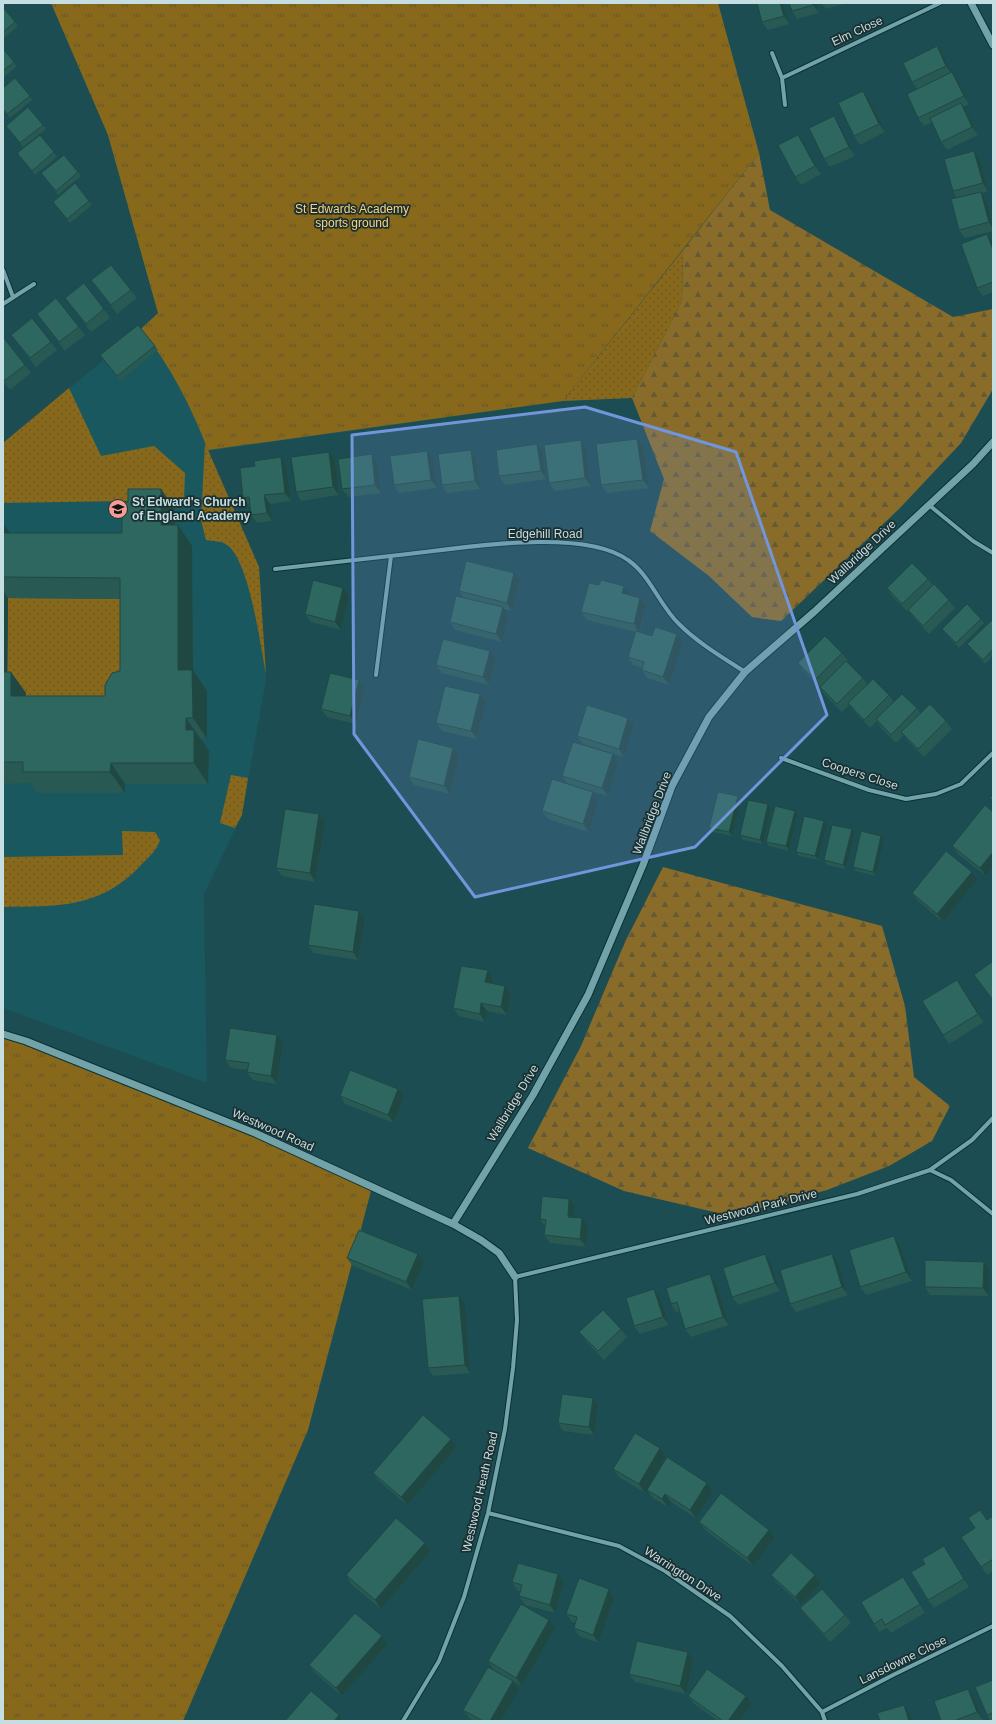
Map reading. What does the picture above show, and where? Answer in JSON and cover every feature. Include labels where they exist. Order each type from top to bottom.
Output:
[{"type":"street","name":"Elm Close","points":[[782,78],[940,3]]},
{"type":"street","points":[[971,3],[993,46]]},
{"type":"street","points":[[772,53],[782,78],[785,105]]},
{"type":"street","points":[[3,270],[13,297]]},
{"type":"street","points":[[3,304],[34,284]]},
{"type":"street","name":"Wallbridge Drive","points":[[453,1224],[533,1095],[588,995],[643,865],[672,786],[709,717],[745,672],[814,612],[973,464],[993,442]]},
{"type":"street","points":[[929,505],[973,541],[993,552]]},
{"type":"street","name":"Edgehill Road","points":[[276,569],[520,543],[586,544],[609,551],[628,560],[646,577],[664,605],[678,623],[699,641],[745,672]]},
{"type":"street","points":[[376,675],[391,556]]},
{"type":"street","name":"Coopers Close","points":[[781,758],[869,790],[906,799],[936,794],[961,784],[993,753]]},
{"type":"street","name":"Westwood Road","points":[[3,1034],[26,1041],[255,1133],[453,1224],[481,1240],[499,1253],[514,1276]]},
{"type":"street","name":"Westwood Park Drive","points":[[514,1276],[857,1194],[930,1170],[972,1140],[993,1118]]},
{"type":"street","points":[[930,1170],[951,1180],[993,1214]]},
{"type":"street","name":"Westwood Heath Road","points":[[403,1721],[439,1661],[464,1597],[488,1513],[505,1429],[513,1368],[517,1320],[514,1276]]},
{"type":"street","name":"Warrington Drive","points":[[488,1513],[619,1546],[664,1571],[730,1616],[782,1666],[822,1712],[825,1721]]},
{"type":"street","name":"Lansdowne Close","points":[[822,1712],[993,1626]]},
{"type":"highlighted area","points":[[585,407],[736,452],[827,715],[695,847],[475,897],[354,734],[352,435]]},
{"type":"shaded area","name":"St Edwards Academy sports ground","points":[[51,3],[718,3],[759,153],[563,401],[208,451],[259,567],[266,679],[242,815],[204,894],[207,1083],[3,1008],[3,443],[141,329],[158,313],[108,135]]},
{"type":"green space","name":"St Edwards Academy sports ground","points":[[51,3],[718,3],[759,153],[563,401],[208,450],[195,418],[171,372],[141,329],[158,313],[108,135]]},
{"type":"green space","points":[[759,153],[770,210],[953,317],[993,309],[993,389],[961,443],[899,509],[781,621],[752,617],[709,576],[650,531],[664,479],[632,398],[682,301],[683,250]]},
{"type":"green space","points":[[683,250],[682,301],[632,398],[563,401]]},
{"type":"green space","points":[[69,388],[101,456],[154,446],[185,473],[184,500],[3,503],[3,443]]},
{"type":"green space","points":[[205,443],[259,567],[266,674],[253,605],[242,567],[235,553],[227,545],[220,542],[206,540],[201,520]]},
{"type":"green space","points":[[8,598],[135,599],[120,717],[7,693]]},
{"type":"green space","points":[[231,775],[248,778],[242,815],[235,828],[220,823]]},
{"type":"green space","points":[[122,831],[155,832],[160,840],[155,850],[147,859],[127,879],[111,890],[78,902],[60,905],[3,907],[3,857],[123,855]]},
{"type":"green space","points":[[663,867],[882,926],[905,1006],[914,1077],[950,1106],[932,1141],[889,1166],[827,1190],[731,1216],[624,1191],[528,1148],[581,1046],[625,942]]},
{"type":"green space","points":[[3,1034],[113,1076],[372,1187],[308,1430],[183,1721],[3,1721]]},
{"type":"building","points":[[757,3],[780,3],[784,16],[762,22]]},
{"type":"building","points":[[789,3],[812,3],[813,5],[792,11]]},
{"type":"building","points":[[3,7],[15,22],[3,32]]},
{"type":"building","points":[[937,46],[946,66],[912,82],[903,63]]},
{"type":"building","points":[[3,49],[14,62],[3,71]]},
{"type":"building","points":[[952,72],[964,96],[918,118],[907,94]]},
{"type":"building","points":[[15,78],[30,96],[7,114],[3,109],[3,88]]},
{"type":"building","points":[[863,91],[879,124],[854,136],[838,103]]},
{"type":"building","points":[[961,103],[972,127],[941,142],[930,118]]},
{"type":"building","points":[[28,107],[43,125],[20,143],[6,126]]},
{"type":"building","points":[[834,116],[849,147],[824,159],[809,128]]},
{"type":"building","points":[[40,135],[54,152],[32,171],[17,153]]},
{"type":"building","points":[[798,135],[815,166],[795,177],[778,145]]},
{"type":"building","points":[[974,151],[983,183],[953,191],[944,159]]},
{"type":"building","points":[[64,155],[78,172],[56,191],[41,173]]},
{"type":"building","points":[[75,183],[89,201],[67,219],[53,202]]},
{"type":"building","points":[[981,192],[989,222],[959,230],[951,199]]},
{"type":"building","points":[[987,234],[993,250],[993,282],[977,288],[961,244]]},
{"type":"building","points":[[111,265],[131,290],[111,305],[91,280]]},
{"type":"building","points":[[84,283],[104,309],[86,324],[65,298]]},
{"type":"building","points":[[56,298],[79,327],[59,342],[37,314]]},
{"type":"building","points":[[32,318],[51,342],[30,358],[11,335]]},
{"type":"building","points":[[138,325],[155,346],[117,376],[100,355]]},
{"type":"building","points":[[3,337],[25,365],[4,381],[3,380]]},
{"type":"building","points":[[637,439],[643,480],[601,485],[596,444]]},
{"type":"building","points":[[581,440],[585,478],[549,483],[544,445]]},
{"type":"building","points":[[537,444],[541,471],[499,476],[496,450]]},
{"type":"building","points":[[471,450],[475,481],[442,485],[438,454]]},
{"type":"building","points":[[427,451],[431,480],[394,485],[390,456]]},
{"type":"building","points":[[329,452],[333,487],[296,492],[291,457]]},
{"type":"building","points":[[372,454],[375,485],[342,489],[338,459]]},
{"type":"building","points":[[281,457],[285,493],[264,495],[267,513],[251,515],[249,497],[243,498],[240,468],[255,466],[254,461]]},
{"type":"building","points":[[128,489],[161,489],[161,525],[178,525],[178,670],[192,670],[193,718],[186,718],[186,730],[194,730],[194,763],[111,763],[110,772],[23,772],[23,762],[3,762],[3,672],[11,672],[11,696],[105,696],[105,685],[112,673],[120,671],[120,578],[3,577],[3,533],[122,533],[122,502],[128,502]]},
{"type":"building","points":[[466,561],[514,573],[507,603],[459,591]]},
{"type":"building","points":[[912,563],[928,579],[902,604],[887,588]]},
{"type":"building","points":[[313,580],[343,588],[335,622],[305,614]]},
{"type":"building","points":[[601,580],[624,586],[622,593],[640,598],[634,624],[581,612],[589,583],[599,585]]},
{"type":"building","points":[[934,584],[949,600],[923,626],[908,610]]},
{"type":"building","points":[[456,596],[503,607],[496,634],[450,622]]},
{"type":"building","points":[[967,604],[981,619],[956,643],[942,629]]},
{"type":"building","points":[[992,620],[993,649],[983,660],[967,644]]},
{"type":"building","points":[[655,627],[677,634],[663,677],[642,670],[644,662],[628,657],[636,631],[652,636]]},
{"type":"building","points":[[825,636],[842,653],[815,680],[798,663]]},
{"type":"building","points":[[443,639],[490,651],[483,677],[436,665]]},
{"type":"building","points":[[846,661],[863,678],[837,704],[820,687]]},
{"type":"building","points":[[330,673],[359,680],[350,716],[321,709]]},
{"type":"building","points":[[873,679],[889,695],[864,720],[848,703]]},
{"type":"building","points":[[445,686],[480,694],[471,731],[436,723]]},
{"type":"building","points":[[902,694],[917,708],[891,735],[876,719]]},
{"type":"building","points":[[930,704],[946,721],[918,749],[901,732]]},
{"type":"building","points":[[587,705],[628,718],[619,749],[577,736]]},
{"type":"building","points":[[418,739],[453,748],[444,786],[409,777]]},
{"type":"building","points":[[573,742],[613,754],[602,788],[562,776]]},
{"type":"building","points":[[552,779],[593,792],[583,824],[542,811]]},
{"type":"building","points":[[718,792],[738,796],[729,832],[709,828]]},
{"type":"building","points":[[748,800],[768,804],[760,840],[740,835]]},
{"type":"building","points":[[985,805],[993,812],[993,852],[980,868],[952,846]]},
{"type":"building","points":[[775,806],[795,811],[786,846],[766,842]]},
{"type":"building","points":[[285,809],[319,814],[310,873],[276,868]]},
{"type":"building","points":[[804,816],[824,821],[815,856],[796,852]]},
{"type":"building","points":[[832,825],[852,829],[843,865],[824,860]]},
{"type":"building","points":[[861,831],[881,836],[873,872],[853,867]]},
{"type":"building","points":[[946,851],[972,872],[937,914],[912,893]]},
{"type":"building","points":[[314,904],[359,911],[353,952],[308,945]]},
{"type":"building","points":[[993,961],[993,1000],[974,975]]},
{"type":"building","points":[[461,966],[488,970],[485,982],[505,986],[501,1007],[481,1003],[480,1014],[453,1008]]},
{"type":"building","points":[[957,980],[978,1014],[943,1035],[922,1001]]},
{"type":"building","points":[[230,1028],[277,1035],[271,1076],[247,1072],[249,1063],[225,1060]]},
{"type":"building","points":[[350,1070],[398,1089],[388,1115],[340,1096]]},
{"type":"building","points":[[542,1196],[569,1199],[568,1217],[582,1218],[580,1239],[544,1235],[546,1220],[540,1219]]},
{"type":"building","points":[[359,1230],[418,1254],[406,1282],[347,1258]]},
{"type":"building","points":[[894,1236],[906,1272],[860,1287],[849,1250]]},
{"type":"building","points":[[765,1254],[775,1283],[732,1297],[723,1268]]},
{"type":"building","points":[[832,1254],[842,1287],[790,1304],[780,1270]]},
{"type":"building","points":[[925,1260],[984,1262],[983,1288],[925,1287]]},
{"type":"building","points":[[710,1274],[723,1317],[685,1329],[677,1302],[671,1304],[666,1288]]},
{"type":"building","points":[[654,1289],[663,1317],[634,1326],[626,1298]]},
{"type":"building","points":[[459,1296],[465,1365],[428,1368],[422,1299]]},
{"type":"building","points":[[603,1310],[621,1329],[598,1351],[579,1332]]},
{"type":"building","points":[[562,1394],[593,1398],[589,1427],[558,1423]]},
{"type":"building","points":[[423,1415],[451,1439],[401,1497],[373,1473]]},
{"type":"building","points":[[635,1433],[660,1448],[639,1484],[613,1469]]},
{"type":"building","points":[[667,1457],[707,1483],[690,1510],[665,1494],[662,1499],[647,1490]]},
{"type":"building","points":[[721,1493],[769,1530],[747,1558],[699,1522]]},
{"type":"building","points":[[980,1510],[987,1520],[993,1516],[993,1559],[981,1567],[961,1537],[975,1528],[968,1518]]},
{"type":"building","points":[[396,1518],[425,1543],[375,1600],[346,1575]]},
{"type":"building","points":[[944,1546],[964,1579],[928,1600],[911,1572],[925,1564],[922,1559]]},
{"type":"building","points":[[791,1553],[815,1575],[795,1597],[771,1575]]},
{"type":"building","points":[[518,1563],[558,1574],[550,1605],[519,1596],[522,1585],[512,1582]]},
{"type":"building","points":[[903,1577],[920,1604],[885,1625],[882,1619],[874,1624],[861,1602]]},
{"type":"building","points":[[579,1578],[609,1589],[593,1635],[574,1628],[577,1617],[566,1614]]},
{"type":"building","points":[[822,1589],[845,1615],[824,1634],[800,1608]]},
{"type":"building","points":[[521,1604],[549,1620],[516,1678],[488,1661]]},
{"type":"building","points":[[355,1613],[382,1636],[336,1688],[309,1665]]},
{"type":"building","points":[[637,1641],[688,1652],[680,1686],[629,1674]]},
{"type":"building","points":[[488,1667],[513,1681],[490,1721],[483,1721],[463,1710]]},
{"type":"building","points":[[707,1669],[746,1696],[728,1721],[723,1721],[688,1696]]},
{"type":"building","points":[[993,1680],[993,1713],[987,1715],[975,1687]]},
{"type":"building","points":[[968,1689],[977,1712],[954,1721],[941,1721],[934,1701]]},
{"type":"building","points":[[311,1691],[339,1715],[334,1721],[285,1721]]},
{"type":"building","points":[[904,1705],[909,1721],[880,1721],[877,1713]]},
{"type":"place","name":"St Edward's Church of England Academy","points":[[118,509]]}]
